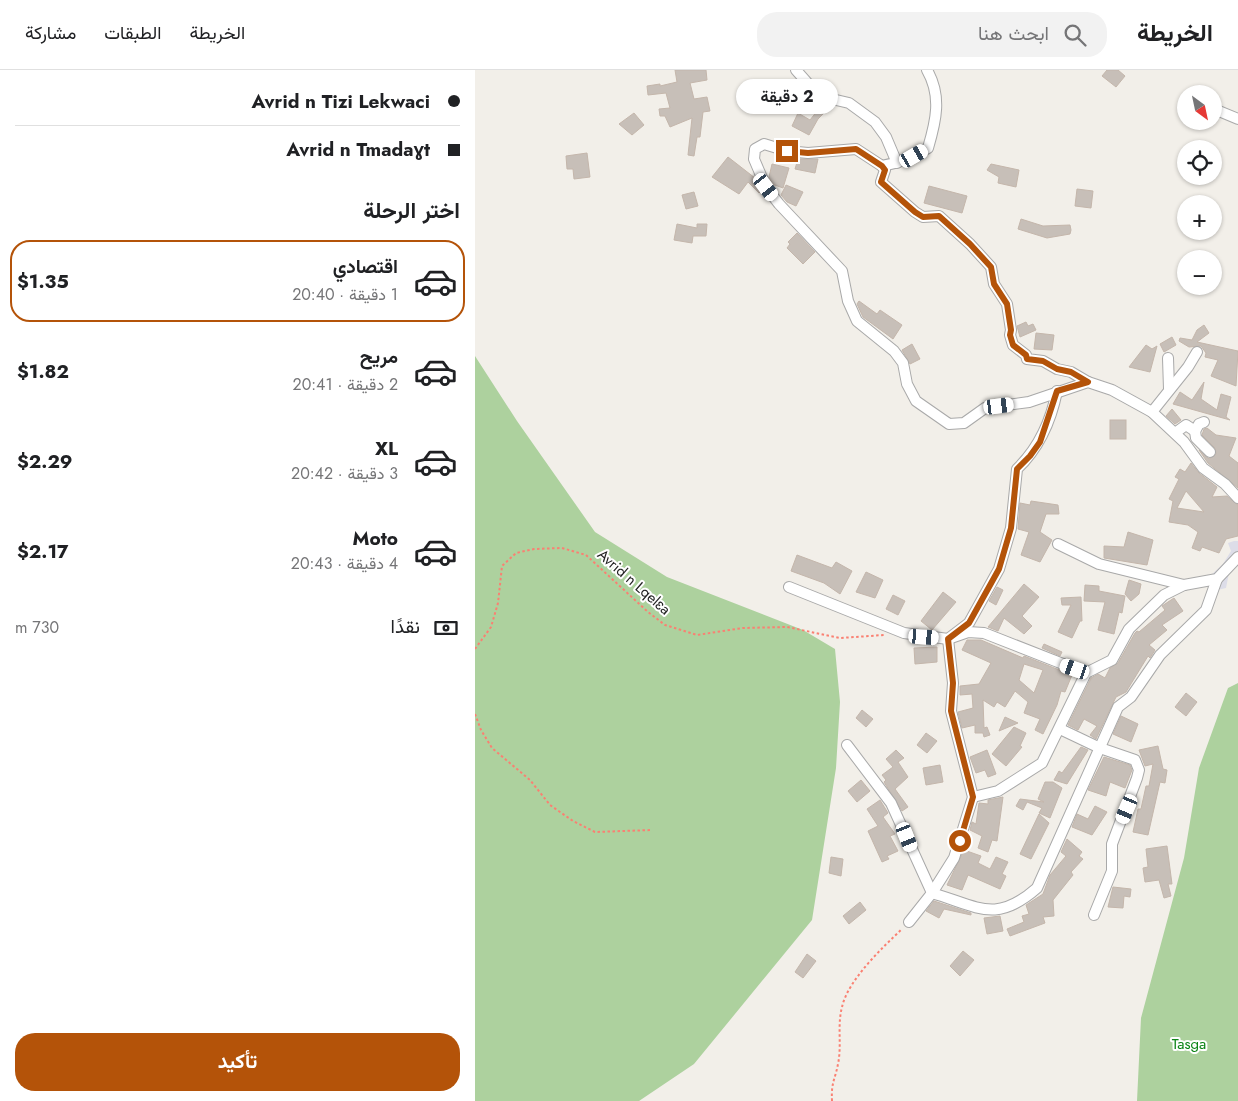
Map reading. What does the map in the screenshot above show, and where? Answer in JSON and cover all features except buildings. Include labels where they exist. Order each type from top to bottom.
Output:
[{"type":"street","points":[[796,70],[819,96],[849,104],[875,122],[886,136],[897,163]]},
{"type":"street","points":[[882,166],[897,163],[928,148],[937,118],[933,81],[927,70]]},
{"type":"street","points":[[1223,113],[1238,119]]},
{"type":"street","points":[[1088,382],[1029,402],[985,408],[964,423],[949,424],[916,401],[907,384],[903,363],[894,351],[857,321],[848,301],[842,271],[779,204],[766,187],[754,159],[755,149],[764,144],[787,151],[808,153],[856,149],[882,166],[885,170],[881,182],[901,202],[923,217],[939,216],[970,244],[991,267],[994,284],[1007,304],[1010,335],[1013,345],[1026,355],[1027,359],[1043,361],[1057,369],[1071,372],[1088,382],[1112,390],[1151,412],[1175,432],[1203,468],[1225,484],[1238,498]]},
{"type":"street","points":[[1151,412],[1197,352]]},
{"type":"street","points":[[1168,358],[1169,389]]},
{"type":"street","points":[[948,639],[969,623],[999,569],[1011,528],[1017,469],[1040,442],[1057,391]]},
{"type":"street","points":[[1205,422],[1199,424],[1195,431],[1196,438],[1210,452]]},
{"type":"street","points":[[1175,432],[1186,425],[1195,431]]},
{"type":"street","points":[[1058,544],[1099,564],[1184,585]]},
{"type":"street","points":[[847,745],[891,803],[932,893],[987,911],[1006,908],[1021,902],[1037,888],[1118,707],[1131,697],[1160,655],[1206,610],[1217,579],[1238,557]]},
{"type":"street","points":[[973,797],[998,791],[1042,763],[1086,673],[1111,660],[1129,629],[1164,595],[1184,585],[1217,579]]},
{"type":"street","points":[[789,587],[904,633],[948,639],[968,632],[984,633],[1086,673]]},
{"type":"street","points":[[909,922],[932,893],[954,858],[973,797],[951,711],[953,683],[948,639]]},
{"type":"street","points":[[1060,729],[1100,748],[1135,760],[1139,770],[1134,791],[1112,844],[1112,871],[1095,915]]},
{"type":"path","name":"Avrid n Lqelɛa","points":[[475,649],[491,627],[499,603],[502,566],[516,553],[534,549],[562,548],[586,555],[648,612],[665,625],[697,634],[743,628],[787,627],[840,638],[886,635]]},
{"type":"path","points":[[475,714],[481,730],[492,748],[530,780],[550,805],[573,821],[595,832],[652,830]]},
{"type":"path","points":[[832,1101],[831,1083],[838,1064],[838,1032],[842,1005],[854,983],[877,954],[909,922]]},
{"type":"green space","points":[[475,356],[517,421],[595,532],[667,577],[803,630],[835,649],[840,702],[836,768],[812,920],[694,1064],[639,1101],[475,1101]]},
{"type":"green space","name":"Tasga","points":[[1238,683],[1238,1101],[1137,1101],[1141,1018],[1184,858],[1199,768],[1228,688]]},
{"type":"shaded area","points":[[1238,541],[1238,556],[1229,573],[1226,588],[1217,590],[1209,585],[1209,577],[1223,564],[1231,551],[1228,543]]},
{"type":"route","points":[[787,151],[808,153],[856,149],[882,166],[885,170],[881,177],[881,182],[901,202],[923,217],[939,216],[970,244],[991,267],[994,284],[1005,298],[1007,304],[1010,318],[1010,335],[1013,345],[1026,355],[1027,359],[1043,361],[1057,369],[1082,376],[1088,382],[1057,391],[1040,442],[1017,469],[1011,528],[999,569],[969,623],[948,639],[953,683],[951,711],[973,797],[960,841]]}]
